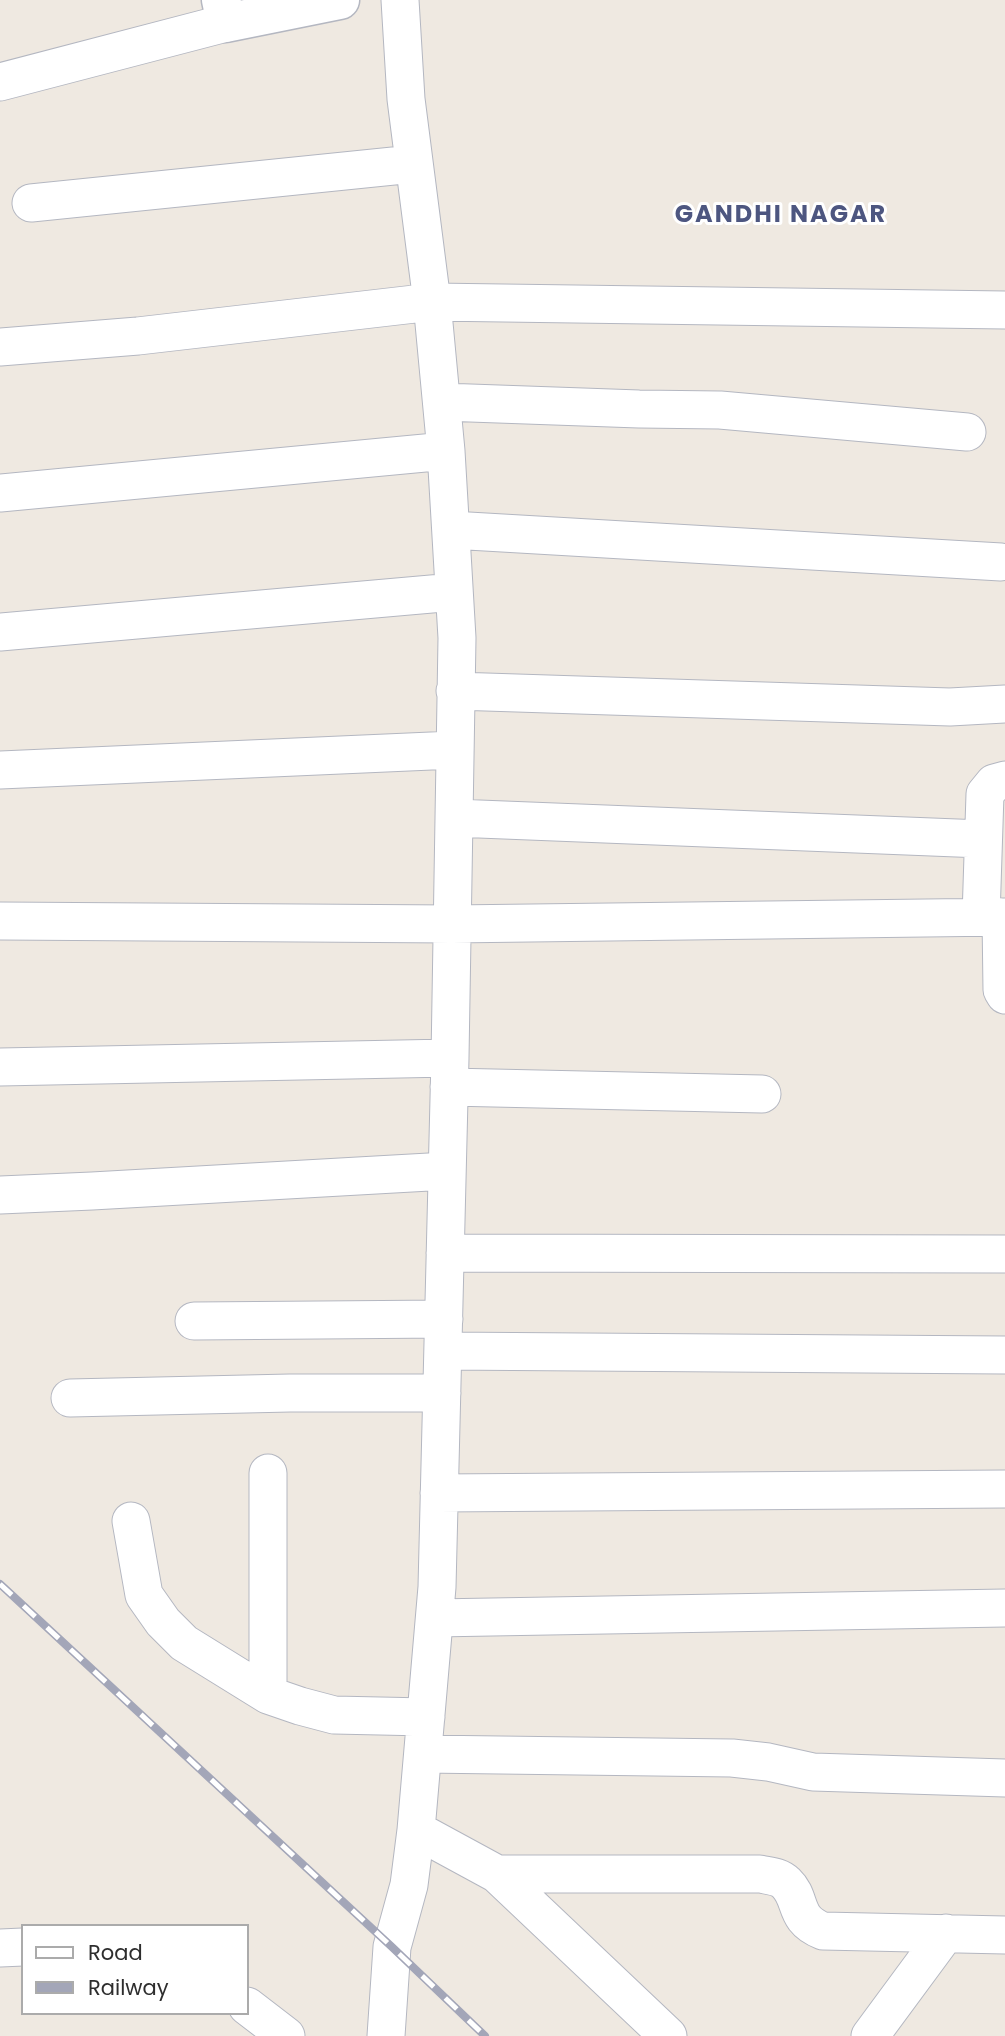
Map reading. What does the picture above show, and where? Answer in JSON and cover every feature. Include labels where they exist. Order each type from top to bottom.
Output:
[{"type":"street","points":[[0,82],[223,11],[340,0]]},
{"type":"street","points":[[386,2036],[392,1947],[410,1885],[437,1587],[457,638],[442,401],[406,99],[400,0]]},
{"type":"street","points":[[31,203],[413,164]]},
{"type":"street","points":[[0,347],[138,336],[432,302],[1005,310]]},
{"type":"street","points":[[442,401],[720,410],[967,432]]},
{"type":"street","points":[[0,493],[446,451]]},
{"type":"street","points":[[451,530],[1000,562]]},
{"type":"street","points":[[0,632],[454,592]]},
{"type":"street","points":[[456,691],[950,707],[1005,704]]},
{"type":"street","points":[[0,770],[454,750]]},
{"type":"street","points":[[1005,780],[994,783],[985,794],[982,839],[996,917],[1002,990],[1005,995]]},
{"type":"street","points":[[454,818],[982,839]]},
{"type":"street","points":[[0,921],[452,925],[996,917]]},
{"type":"street","points":[[0,1067],[449,1073],[762,1094]]},
{"type":"street","points":[[0,1195],[447,1171]]},
{"type":"street","points":[[445,1253],[1005,1254]]},
{"type":"street","points":[[194,1321],[443,1335],[1005,1355]]},
{"type":"street","points":[[70,1398],[442,1393]]},
{"type":"street","points":[[268,1473],[268,1695]]},
{"type":"street","points":[[439,1493],[1005,1489]]},
{"type":"street","points":[[131,1521],[144,1595],[163,1622],[184,1643],[268,1695],[334,1715],[426,1717]]},
{"type":"street","points":[[435,1618],[1005,1608]]},
{"type":"street","points":[[423,1754],[732,1758],[768,1762],[813,1772],[1005,1778]]},
{"type":"street","points":[[416,1830],[497,1874],[668,2036]]},
{"type":"street","points":[[497,1874],[760,1874],[786,1882],[802,1916],[823,1931],[1005,1935]]},
{"type":"street","points":[[870,2036],[946,1933]]},
{"type":"street","points":[[0,1948],[21,1947]]},
{"type":"street","points":[[248,2008],[286,2036]]},
{"type":"railway","points":[[0,1584],[485,2036]]},
{"type":"district","name":"GANDHI NAGAR","points":[[781,216]]}]
